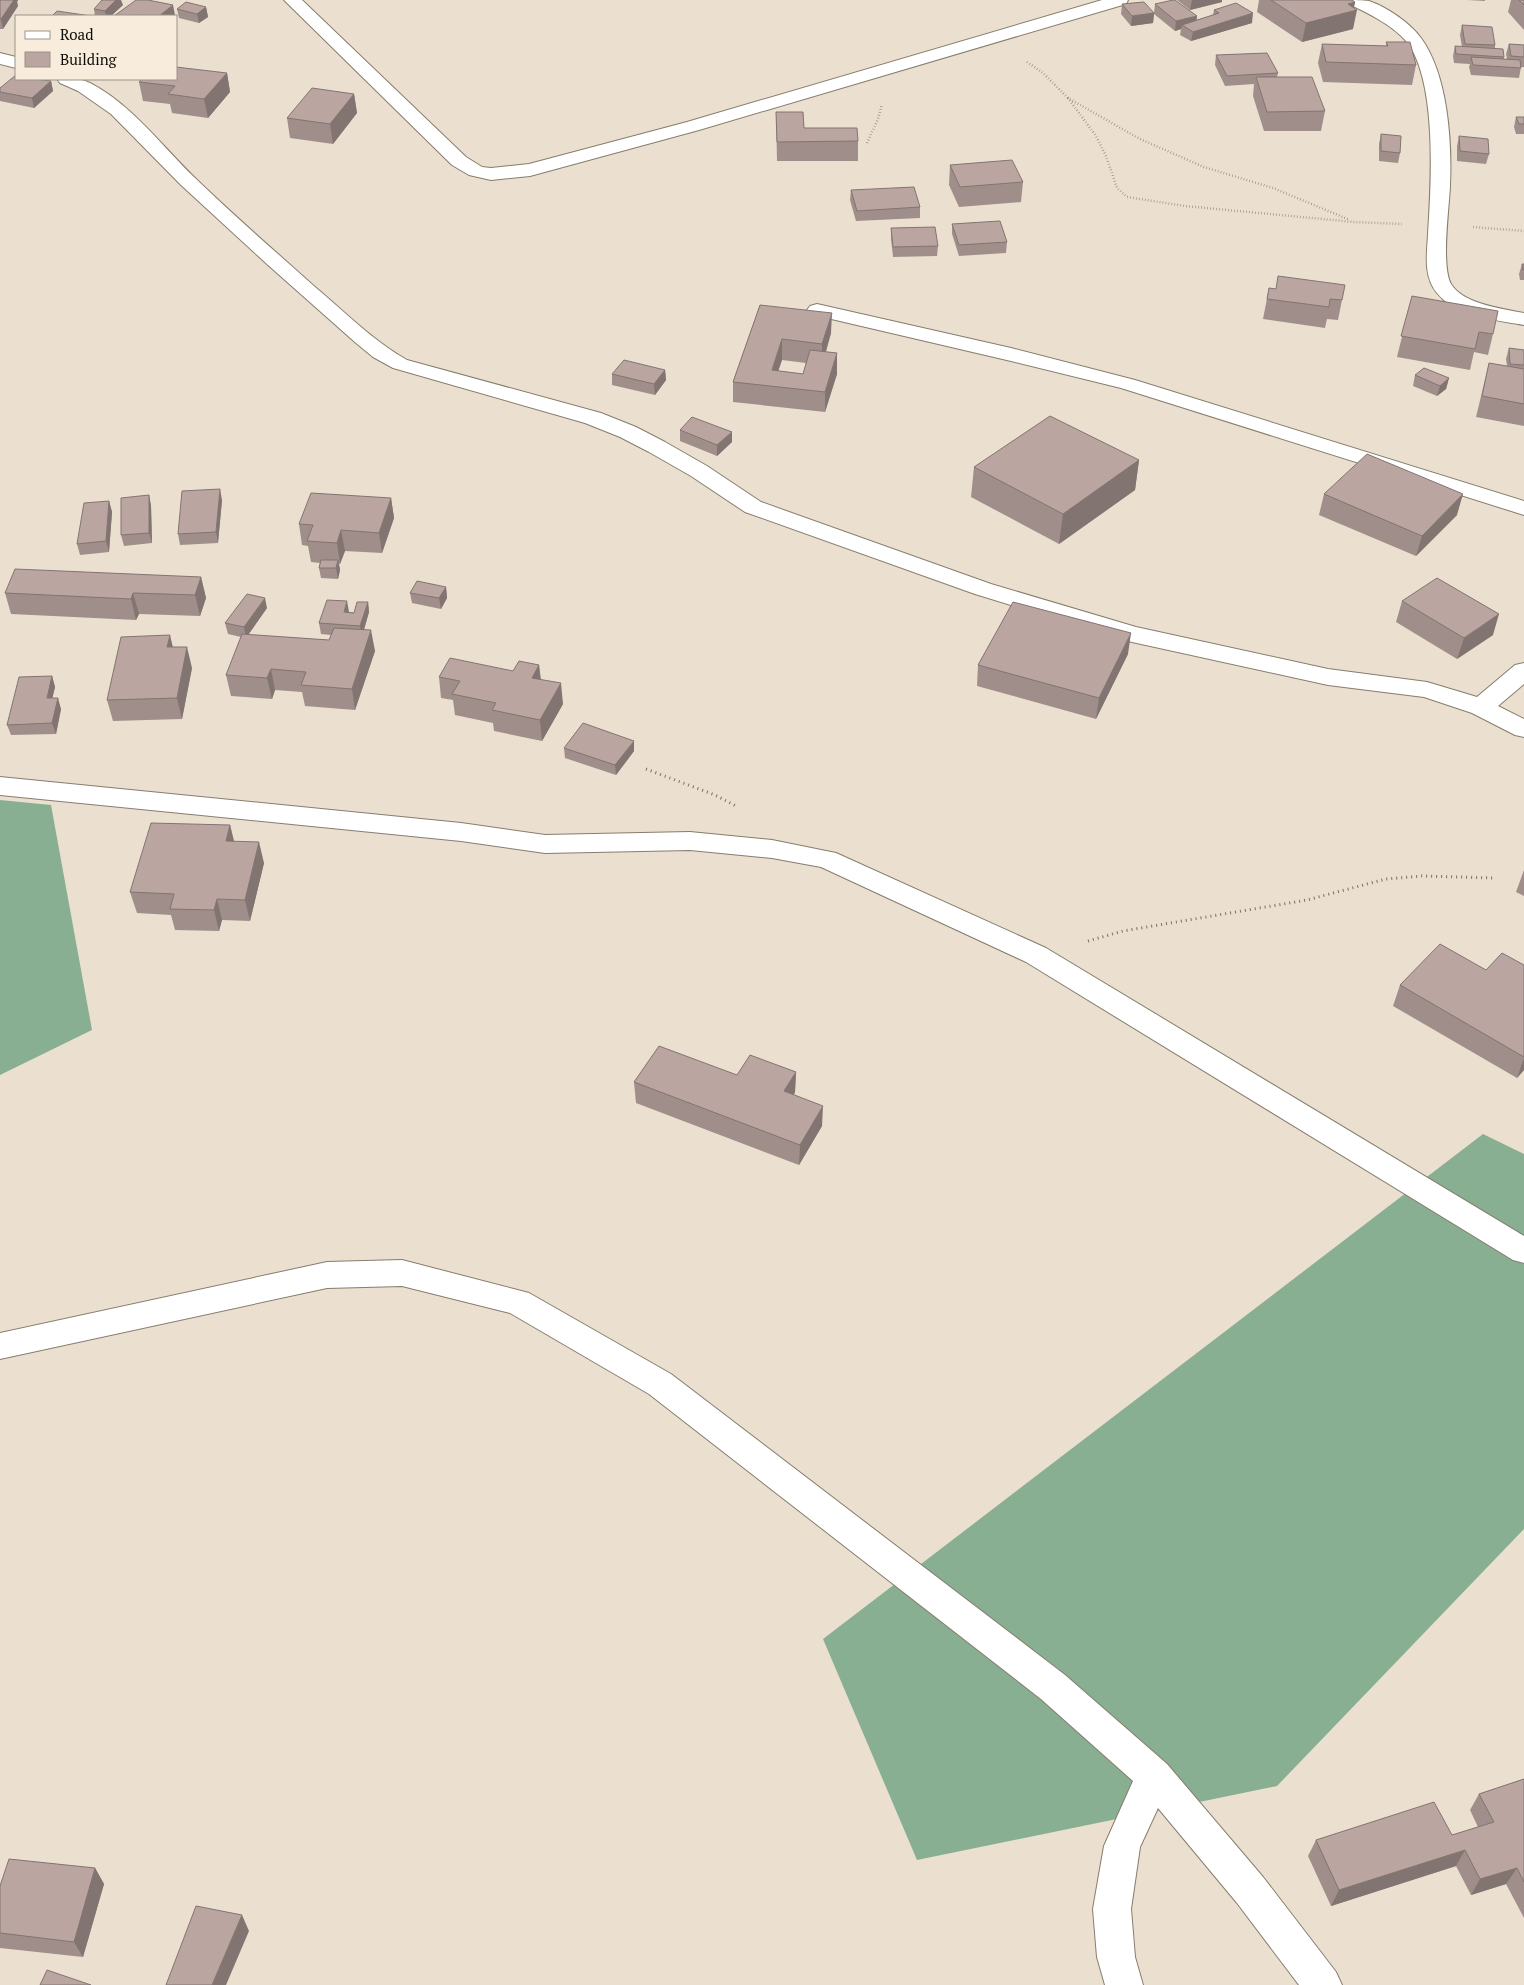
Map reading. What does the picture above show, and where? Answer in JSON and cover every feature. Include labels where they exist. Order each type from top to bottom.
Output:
[{"type":"street","points":[[292,0],[459,161],[476,170],[491,174],[530,170],[694,126],[930,58],[1120,0]]},
{"type":"street","points":[[1355,0],[1395,22],[1407,32],[1416,42],[1429,69],[1441,168],[1436,270],[1443,288],[1450,296],[1475,308],[1524,320]]},
{"type":"street","points":[[0,58],[15,63]]},
{"type":"street","points":[[68,80],[107,102],[139,130],[181,174],[256,245],[363,339],[380,353],[400,364],[602,422],[628,432],[699,471],[753,507],[983,589],[1132,634],[1233,657],[1328,676],[1428,690],[1481,707],[1524,728]]},
{"type":"street","points":[[816,310],[1128,384],[1217,410],[1426,479],[1524,508]]},
{"type":"street","points":[[1481,707],[1524,671]]},
{"type":"street","points":[[0,786],[460,832],[545,844],[690,841],[772,849],[827,859],[1036,955],[1524,1251]]},
{"type":"street","points":[[0,1346],[328,1275],[402,1273],[518,1302],[660,1384],[1053,1687],[1154,1776],[1250,1890],[1323,1985]]},
{"type":"street","points":[[1124,1985],[1116,1958],[1113,1900],[1122,1846],[1154,1776]]},
{"type":"path","points":[[999,36],[1025,61],[1043,73],[1068,98],[1096,136],[1106,156],[1117,188],[1127,197],[1185,206],[1354,222],[1524,231]]},
{"type":"path","points":[[1068,98],[1140,139],[1176,156],[1204,167],[1274,188],[1354,222]]},
{"type":"path","points":[[1036,955],[1124,931],[1307,900],[1386,879],[1422,876],[1494,878]]},
{"type":"green space","points":[[0,800],[51,805],[92,1030],[0,1075]]},
{"type":"green space","points":[[1483,1134],[1524,1154],[1524,1529],[1277,1786],[917,1860],[823,1639]]},
{"type":"building","points":[[0,0],[14,0],[1,19],[0,19]]},
{"type":"building","points":[[102,0],[116,0],[105,11],[94,9]]},
{"type":"building","points":[[136,0],[148,0],[173,5],[160,15],[115,15]]},
{"type":"building","points":[[1173,0],[1197,16],[1176,21],[1155,4]]},
{"type":"building","points":[[1271,0],[1352,0],[1355,2],[1348,4],[1357,10],[1306,23]]},
{"type":"building","points":[[186,2],[206,7],[197,14],[177,9]]},
{"type":"building","points":[[1144,2],[1154,13],[1132,16],[1122,4]]},
{"type":"building","points":[[1236,3],[1253,13],[1193,32],[1182,25],[1219,13],[1214,10]]},
{"type":"building","points":[[57,11],[84,15],[53,15]]},
{"type":"building","points":[[1462,25],[1492,27],[1495,45],[1465,44]]},
{"type":"building","points":[[1386,42],[1410,42],[1416,65],[1326,62],[1322,44],[1388,46]]},
{"type":"building","points":[[1509,44],[1524,45],[1524,57],[1511,56]]},
{"type":"building","points":[[1455,46],[1503,49],[1504,57],[1456,54]]},
{"type":"building","points":[[1267,53],[1278,73],[1227,76],[1216,55]]},
{"type":"building","points":[[1471,57],[1520,60],[1521,68],[1473,65]]},
{"type":"building","points":[[178,67],[227,73],[204,99],[168,94],[175,86],[139,82],[141,80],[178,80]]},
{"type":"building","points":[[15,76],[15,80],[51,81],[32,98],[0,92],[0,88]]},
{"type":"building","points":[[1256,77],[1312,77],[1325,111],[1267,112]]},
{"type":"building","points":[[312,88],[354,94],[330,124],[287,118]]},
{"type":"building","points":[[776,112],[803,112],[804,128],[857,128],[858,141],[777,142]]},
{"type":"building","points":[[1516,117],[1524,117],[1524,124],[1519,124]]},
{"type":"building","points":[[1381,134],[1401,136],[1400,153],[1381,151]]},
{"type":"building","points":[[1459,136],[1488,139],[1489,154],[1460,151]]},
{"type":"building","points":[[1012,160],[1023,182],[960,187],[950,165]]},
{"type":"building","points":[[914,187],[920,207],[857,211],[851,190]]},
{"type":"building","points":[[1000,221],[1007,242],[959,245],[952,224]]},
{"type":"building","points":[[935,227],[938,246],[893,247],[891,228]]},
{"type":"building","points":[[1278,276],[1345,285],[1342,300],[1330,299],[1329,307],[1267,299],[1269,288],[1276,289]]},
{"type":"building","points":[[1412,296],[1498,311],[1493,334],[1479,332],[1475,349],[1401,336]]},
{"type":"building","points":[[760,305],[832,313],[822,344],[782,339],[772,370],[803,374],[810,350],[837,353],[825,392],[733,382]]},
{"type":"building","points":[[1509,348],[1524,350],[1524,365],[1510,364]]},
{"type":"building","points":[[624,360],[665,370],[654,384],[612,374]]},
{"type":"building","points":[[1489,363],[1524,369],[1524,404],[1482,396]]},
{"type":"building","points":[[1424,368],[1449,378],[1440,386],[1415,375]]},
{"type":"building","points":[[1050,416],[1139,460],[1063,514],[974,467]]},
{"type":"building","points":[[692,417],[732,432],[717,445],[680,430]]},
{"type":"building","points":[[1367,454],[1463,494],[1422,536],[1324,494]]},
{"type":"building","points":[[220,489],[216,532],[178,534],[182,491]]},
{"type":"building","points":[[311,493],[391,498],[379,533],[341,530],[337,543],[307,541],[313,525],[299,524]]},
{"type":"building","points":[[149,495],[149,533],[121,535],[121,498]]},
{"type":"building","points":[[109,501],[106,541],[77,544],[84,503]]},
{"type":"building","points":[[321,560],[338,560],[336,568],[319,568]]},
{"type":"building","points":[[15,569],[201,577],[195,595],[133,593],[131,599],[5,593]]},
{"type":"building","points":[[1437,578],[1499,614],[1464,638],[1402,601]]},
{"type":"building","points":[[417,581],[446,587],[439,598],[410,593]]},
{"type":"building","points":[[247,594],[265,598],[244,627],[225,623]]},
{"type":"building","points":[[327,600],[347,601],[344,612],[354,613],[357,602],[368,602],[360,626],[319,623]]},
{"type":"building","points":[[1013,602],[1131,633],[1099,698],[978,665]]},
{"type":"building","points":[[334,628],[371,630],[352,689],[301,685],[306,672],[271,669],[267,678],[226,675],[242,634],[329,640]]},
{"type":"building","points":[[170,635],[167,647],[187,647],[177,698],[107,700],[121,637]]},
{"type":"building","points":[[450,658],[513,671],[519,661],[539,665],[532,678],[561,683],[540,720],[492,710],[496,703],[452,694],[460,681],[439,677]]},
{"type":"building","points":[[52,676],[47,698],[58,698],[52,723],[7,725],[19,677]]},
{"type":"building","points":[[583,723],[634,741],[615,765],[564,748]]},
{"type":"building","points":[[151,823],[230,825],[226,841],[259,842],[245,900],[217,899],[214,910],[170,909],[174,894],[130,892]]},
{"type":"building","points":[[1440,944],[1486,970],[1502,953],[1524,965],[1524,1057],[1400,985]]},
{"type":"building","points":[[659,1046],[737,1075],[750,1055],[796,1072],[784,1091],[823,1106],[800,1145],[634,1082]]},
{"type":"building","points":[[1524,1779],[1524,1882],[1517,1868],[1480,1879],[1465,1850],[1339,1890],[1316,1840],[1434,1802],[1452,1835],[1494,1822],[1479,1794]]},
{"type":"building","points":[[9,1859],[95,1868],[74,1942],[0,1933],[0,1886]]},
{"type":"building","points":[[196,1906],[242,1915],[212,1985],[166,1985]]},
{"type":"building","points":[[47,1970],[91,1985],[40,1985]]}]
